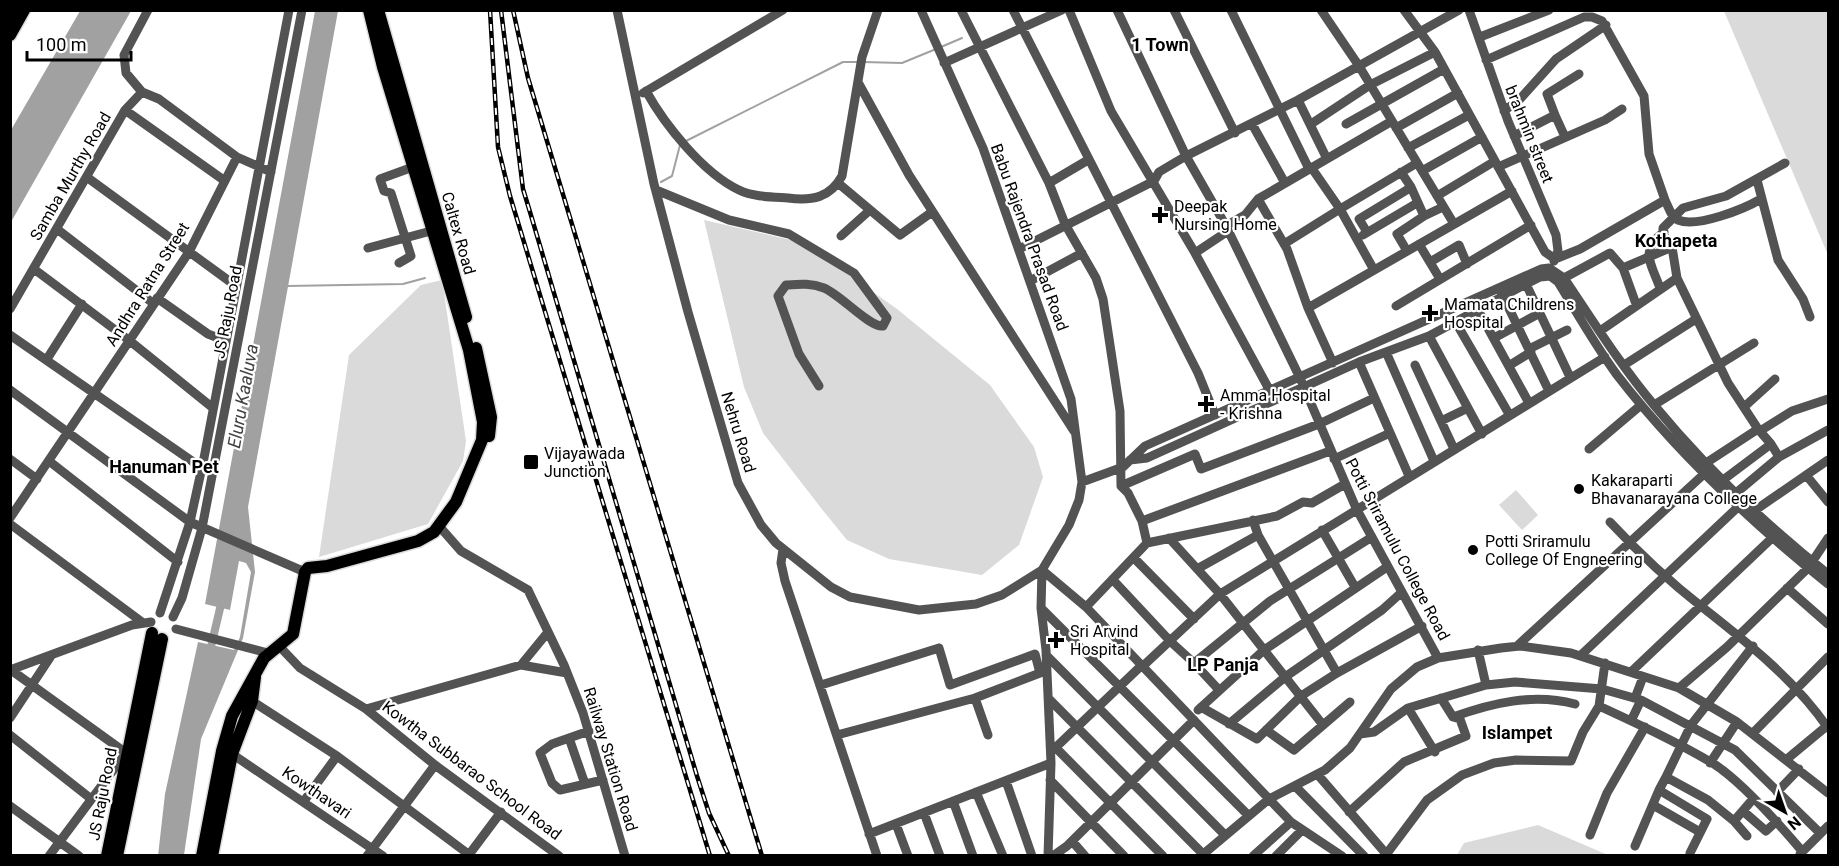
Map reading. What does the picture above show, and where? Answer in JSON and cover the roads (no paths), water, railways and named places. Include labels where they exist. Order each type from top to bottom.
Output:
[{"type":"main road","points":[[10,15],[13,10]]},
{"type":"main road","points":[[11,32],[24,10]]},
{"type":"main road","name":"Caltex Road","points":[[311,570],[418,541],[431,535],[456,502],[482,440],[483,422],[469,350],[431,231],[369,10]]},
{"type":"main road","name":"Caltex Road","points":[[378,10],[483,374],[492,426],[484,448],[473,462]]},
{"type":"main road","points":[[202,855],[224,742],[238,703],[268,653],[288,641],[295,629],[311,570]]},
{"type":"main road","name":"JS Raju Road","points":[[107,855],[152,629]]},
{"type":"main road","name":"JS Raju Road","points":[[117,855],[152,629]]},
{"type":"main road","points":[[212,855],[232,754],[252,701],[255,677]]},
{"type":"street","points":[[148,10],[124,55],[123,65],[126,74],[141,92],[159,99],[237,157],[271,172]]},
{"type":"street","name":"JS Raju Road","points":[[160,613],[190,522],[202,468],[289,10]]},
{"type":"street","name":"JS Raju Road","points":[[173,617],[182,598],[202,528],[302,10]]},
{"type":"street","name":"Nehru Road","points":[[617,10],[656,190],[733,470],[761,525],[783,549],[831,587],[850,597],[919,610],[976,604],[1002,595],[1042,570],[1070,525],[1080,500],[1082,482]]},
{"type":"street","points":[[637,97],[783,10]]},
{"type":"street","points":[[646,91],[662,119],[685,144],[711,170],[741,191],[792,199],[817,199],[838,183],[842,176],[862,57],[878,10]]},
{"type":"street","name":"Babu Rajendra Prasad Road","points":[[921,10],[982,148],[1071,399],[1082,482]]},
{"type":"street","points":[[961,10],[1049,183],[1065,224],[1104,299],[1118,381],[1126,463],[1121,486]]},
{"type":"street","points":[[1013,10],[1198,373],[1215,415]]},
{"type":"street","points":[[944,63],[1062,10]]},
{"type":"street","points":[[1070,10],[1111,111],[1154,180],[1270,391]]},
{"type":"street","name":"Potti Sriramulu College Road","points":[[1117,10],[1186,156],[1227,229],[1300,378],[1356,508],[1438,658]]},
{"type":"street","points":[[1174,10],[1234,133]]},
{"type":"street","points":[[1231,10],[1310,168],[1340,209],[1374,270]]},
{"type":"street","points":[[1321,10],[1359,66],[1454,224]]},
{"type":"street","points":[[1404,10],[1435,52],[1545,252],[1555,259]]},
{"type":"street","points":[[1019,249],[1154,180],[1160,172],[1186,156],[1299,100],[1459,10]]},
{"type":"street","name":"brahmin street","points":[[1469,10],[1504,111],[1556,236],[1558,251],[1555,259]]},
{"type":"street","points":[[1480,37],[1549,10]]},
{"type":"street","points":[[1486,60],[1583,14],[1602,18],[1644,96],[1648,154],[1665,200],[1674,217],[1682,221],[1719,218],[1761,199]]},
{"type":"street","points":[[1504,111],[1520,99],[1556,59],[1602,18]]},
{"type":"street","points":[[1311,124],[1370,85],[1435,52]]},
{"type":"street","points":[[1346,124],[1444,69]]},
{"type":"street","points":[[1565,137],[1547,94],[1579,74]]},
{"type":"street","points":[[860,79],[909,176],[1077,436]]},
{"type":"street","name":"Samba Murthy Road","points":[[10,309],[88,178],[125,110],[133,98],[141,92]]},
{"type":"street","points":[[1195,253],[1245,214],[1258,199],[1310,168],[1458,93]]},
{"type":"street","points":[[1299,100],[1327,159]]},
{"type":"street","points":[[1437,196],[1497,164],[1605,120],[1622,109]]},
{"type":"street","points":[[125,110],[225,181]]},
{"type":"street","points":[[1408,148],[1469,115]]},
{"type":"street","points":[[1514,136],[1555,115]]},
{"type":"street","points":[[1252,124],[1285,183]]},
{"type":"street","points":[[1284,244],[1401,172],[1419,167],[1482,137]]},
{"type":"street","name":"Andhra Ratna Street","points":[[10,518],[189,252],[237,157]]},
{"type":"street","points":[[1049,183],[1088,160]]},
{"type":"street","points":[[1779,457],[1759,430],[1719,366],[1696,319],[1686,291],[1677,278],[1672,247],[1663,228],[1689,205],[1726,196],[1785,163]]},
{"type":"street","points":[[399,263],[410,258],[391,193],[384,191],[380,179],[413,167]]},
{"type":"street","points":[[1401,172],[1424,216]]},
{"type":"street","points":[[88,178],[236,286]]},
{"type":"street","points":[[1757,180],[1778,260],[1803,299],[1810,317]]},
{"type":"street","points":[[838,183],[900,235],[932,212]]},
{"type":"street","points":[[1367,232],[1359,219],[1410,188]]},
{"type":"street","points":[[656,190],[729,220],[789,234],[857,276],[887,318],[883,326],[875,326],[843,299],[817,286],[803,283],[786,285],[778,296],[799,354],[819,386]]},
{"type":"street","points":[[1308,308],[1512,191]]},
{"type":"street","points":[[1258,199],[1284,244],[1308,308],[1333,363]]},
{"type":"street","points":[[1549,268],[1555,259],[1580,249],[1665,200]]},
{"type":"street","points":[[1357,239],[1417,202]]},
{"type":"street","points":[[1407,251],[1396,234],[1443,207]]},
{"type":"street","points":[[842,236],[870,210]]},
{"type":"street","points":[[1396,306],[1531,225]]},
{"type":"street","points":[[57,230],[156,301],[208,334],[226,341]]},
{"type":"street","points":[[368,248],[431,231]]},
{"type":"street","points":[[1660,288],[1649,258],[1651,241],[1664,232]]},
{"type":"street","points":[[1419,244],[1440,279]]},
{"type":"street","points":[[1430,262],[1459,245],[1467,264]]},
{"type":"street","points":[[1623,268],[1672,247]]},
{"type":"street","points":[[1030,281],[1082,253]]},
{"type":"street","points":[[1564,278],[1610,253],[1623,268],[1636,304]]},
{"type":"street","points":[[1082,482],[1126,463],[1147,458],[1359,362],[1429,336],[1478,310],[1501,292],[1541,269],[1549,268],[1564,278],[1653,405],[1706,463],[1828,584]]},
{"type":"street","points":[[34,270],[130,340],[213,408]]},
{"type":"street","points":[[1126,463],[1145,446],[1333,363],[1501,292],[1546,276],[1554,278],[1605,357],[1641,405],[1704,474],[1772,538],[1810,565],[1828,574]]},
{"type":"street","points":[[1600,331],[1636,304],[1677,278]]},
{"type":"street","points":[[1526,284],[1570,377]]},
{"type":"street","points":[[1501,292],[1549,390]]},
{"type":"street","points":[[47,359],[82,304]]},
{"type":"street","points":[[1478,310],[1529,402]]},
{"type":"street","points":[[1494,338],[1540,313]]},
{"type":"street","points":[[1624,365],[1696,319]]},
{"type":"street","points":[[1455,321],[1509,414]]},
{"type":"street","points":[[1510,365],[1530,350],[1567,330]]},
{"type":"street","points":[[10,335],[96,392],[202,468]]},
{"type":"street","points":[[1429,336],[1482,434]]},
{"type":"street","points":[[1653,405],[1754,343]]},
{"type":"street","points":[[1386,352],[1434,461]]},
{"type":"street","points":[[1053,750],[1220,594],[1356,508],[1482,434],[1509,414],[1605,357]]},
{"type":"street","points":[[1359,362],[1409,476]]},
{"type":"street","points":[[1416,365],[1454,449]]},
{"type":"street","points":[[1744,406],[1775,379]]},
{"type":"street","points":[[10,390],[69,431],[190,522],[261,554],[311,570]]},
{"type":"street","points":[[1121,486],[1195,453],[1201,469],[1319,424],[1374,398]]},
{"type":"street","points":[[1706,463],[1792,411],[1828,399]]},
{"type":"street","points":[[1589,449],[1641,405]]},
{"type":"street","points":[[1441,421],[1468,408]]},
{"type":"street","points":[[1736,493],[1779,457],[1828,430]]},
{"type":"street","points":[[1142,521],[1390,433]]},
{"type":"street","points":[[1723,480],[1771,444]]},
{"type":"street","points":[[10,459],[37,479]]},
{"type":"street","points":[[1754,511],[1828,460]]},
{"type":"street","points":[[49,461],[178,562]]},
{"type":"street","points":[[1517,646],[1704,474]]},
{"type":"street","points":[[1806,475],[1825,490],[1828,502]]},
{"type":"street","points":[[1086,607],[1147,543],[1277,516],[1303,502],[1312,503],[1345,484]]},
{"type":"street","points":[[1121,486],[1128,493],[1142,521],[1147,543]]},
{"type":"street","points":[[1580,656],[1738,507]]},
{"type":"street","points":[[1253,520],[1272,561],[1337,673]]},
{"type":"street","points":[[1610,522],[1700,606],[1753,646],[1796,688],[1828,726],[1787,759]]},
{"type":"street","points":[[10,524],[152,629],[168,638],[176,629]]},
{"type":"street","name":"Railway Station Road","points":[[439,526],[461,551],[528,590],[567,673],[589,731],[625,855]]},
{"type":"street","points":[[1322,530],[1355,587]]},
{"type":"street","points":[[1197,569],[1258,535]]},
{"type":"street","points":[[1194,663],[1289,588],[1372,537]]},
{"type":"street","points":[[1169,538],[1220,594],[1323,725]]},
{"type":"street","points":[[1632,671],[1772,538]]},
{"type":"street","points":[[1679,688],[1739,635],[1810,565],[1828,538]]},
{"type":"street","points":[[783,549],[781,563],[785,581],[877,855]]},
{"type":"street","points":[[1134,558],[1194,618]]},
{"type":"street","points":[[1050,855],[1072,841],[1173,742],[1201,707],[1264,650],[1388,567]]},
{"type":"street","points":[[1042,570],[1086,607],[1291,822],[1301,831],[1309,832],[1342,855]]},
{"type":"street","points":[[1042,570],[1041,608],[1053,750],[1050,780],[1050,855]]},
{"type":"street","points":[[1114,580],[1219,690]]},
{"type":"street","points":[[1787,588],[1828,624]]},
{"type":"street","points":[[1229,724],[1285,677],[1382,610],[1402,592]]},
{"type":"street","points":[[1041,608],[1248,815]]},
{"type":"street","points":[[11,670],[51,656],[152,629],[160,613],[173,617],[176,629]]},
{"type":"street","points":[[1201,707],[1257,739],[1301,697],[1337,673],[1422,626]]},
{"type":"street","points":[[176,629],[245,645],[268,653]]},
{"type":"street","points":[[521,665],[548,632]]},
{"type":"street","points":[[1048,698],[1203,855],[1224,834],[1269,799],[1318,774],[1350,748],[1391,689],[1403,676],[1438,658],[1478,650],[1517,646],[1580,656],[1679,688],[1753,733],[1828,793]]},
{"type":"street","points":[[1635,846],[1659,789],[1691,725],[1753,646]]},
{"type":"street","points":[[280,647],[300,668],[366,709]]},
{"type":"street","points":[[821,685],[939,648],[950,686],[1035,654],[1040,673],[975,698],[837,735]]},
{"type":"street","points":[[1478,650],[1486,685]]},
{"type":"street","points":[[1046,655],[1224,834]]},
{"type":"street","points":[[10,718],[51,656]]},
{"type":"street","points":[[1318,774],[1387,855],[1427,800],[1462,775],[1494,763],[1516,760],[1571,761],[1583,732],[1599,706],[1605,663]]},
{"type":"street","points":[[1753,733],[1796,688],[1826,664]]},
{"type":"street","name":"Railway Station Road","points":[[366,709],[521,665],[567,673]]},
{"type":"street","points":[[11,670],[126,753],[49,855]]},
{"type":"street","points":[[1632,721],[1643,677]]},
{"type":"street","points":[[1360,734],[1374,732],[1408,708],[1486,685],[1515,682],[1602,689],[1638,699],[1723,742],[1746,758],[1777,792],[1820,833]]},
{"type":"street","points":[[975,698],[988,735]]},
{"type":"street","points":[[1349,812],[1404,762],[1435,752],[1466,736],[1460,720],[1453,717],[1441,698]]},
{"type":"street","points":[[1453,717],[1496,702],[1554,699],[1575,704]]},
{"type":"street","points":[[252,701],[337,756],[469,855],[501,812]]},
{"type":"street","points":[[1266,730],[1294,750],[1350,702]]},
{"type":"street","points":[[1599,706],[1645,727],[1710,763],[1777,821],[1800,853],[1828,826]]},
{"type":"street","points":[[1408,708],[1435,752]]},
{"type":"street","name":"Kowtha Subbarao School Road","points":[[366,709],[435,765],[559,855]]},
{"type":"street","points":[[1710,763],[1737,722]]},
{"type":"street","points":[[1590,835],[1606,793],[1645,727]]},
{"type":"street","points":[[589,731],[552,744],[540,753],[552,783],[560,790],[603,780]]},
{"type":"street","points":[[10,735],[90,798]]},
{"type":"street","points":[[569,738],[585,784]]},
{"type":"street","points":[[1053,750],[1111,802],[1163,855]]},
{"type":"street","name":"Kowthavari","points":[[232,754],[304,801],[370,852],[383,855]]},
{"type":"street","points":[[304,801],[337,756]]},
{"type":"street","points":[[869,834],[1051,763]]},
{"type":"street","points":[[370,852],[435,765]]},
{"type":"street","points":[[1777,792],[1799,769]]},
{"type":"street","points":[[1666,777],[1708,800],[1734,821],[1747,836]]},
{"type":"street","points":[[1006,780],[1032,855]]},
{"type":"street","points":[[1050,780],[1124,855]]},
{"type":"street","points":[[1296,787],[1364,855]]},
{"type":"street","points":[[1659,789],[1707,819],[1690,853]]},
{"type":"street","points":[[976,792],[1003,855]]},
{"type":"street","points":[[1734,821],[1753,800]]},
{"type":"street","points":[[953,801],[973,855]]},
{"type":"street","points":[[1653,805],[1700,832]]},
{"type":"street","points":[[10,806],[79,855]]},
{"type":"street","points":[[1743,811],[1766,831],[1777,821]]},
{"type":"street","points":[[924,813],[940,855]]},
{"type":"street","points":[[1253,855],[1291,822]]},
{"type":"street","points":[[896,824],[908,855]]},
{"type":"street","points":[[1276,855],[1301,831]]},
{"type":"street","points":[[1072,841],[1085,855]]},
{"type":"waterway","points":[[941,47],[962,38]]},
{"type":"waterway","points":[[863,62],[902,63],[936,49]]},
{"type":"waterway","points":[[684,142],[843,62],[858,62]]},
{"type":"waterway","points":[[661,182],[672,176],[680,145]]},
{"type":"waterway","points":[[287,286],[403,284],[425,278]]},
{"type":"waterway","name":"Eluru Kaaluva","points":[[209,655],[222,600]]},
{"type":"railway","points":[[490,10],[498,147],[510,196],[710,856]]},
{"type":"railway","points":[[501,10],[523,189],[697,776],[709,813],[729,856]]},
{"type":"railway","points":[[513,10],[528,78],[762,856]]},
{"type":"place","name":"Deepak Nursing Home","points":[[1160,215]]},
{"type":"place","name":"Mamata Childrens Hospital","points":[[1430,313]]},
{"type":"place","name":"Amma Hospital - Krishna","points":[[1206,404]]},
{"type":"place","name":"Vijayawada Junction","points":[[531,462]]},
{"type":"place","name":"Kakaraparti Bhavanarayana College","points":[[1579,489]]},
{"type":"place","name":"Potti Sriramulu College Of Engneering","points":[[1473,550]]},
{"type":"place","name":"Sri Arvind Hospital","points":[[1056,640]]},
{"type":"district","name":"1 Town","points":[[1160,45]]},
{"type":"district","name":"Kothapeta","points":[[1676,241]]},
{"type":"district","name":"Hanuman Pet","points":[[164,467]]},
{"type":"district","name":"LP Panja","points":[[1223,665]]},
{"type":"district","name":"Islampet","points":[[1517,733]]}]
